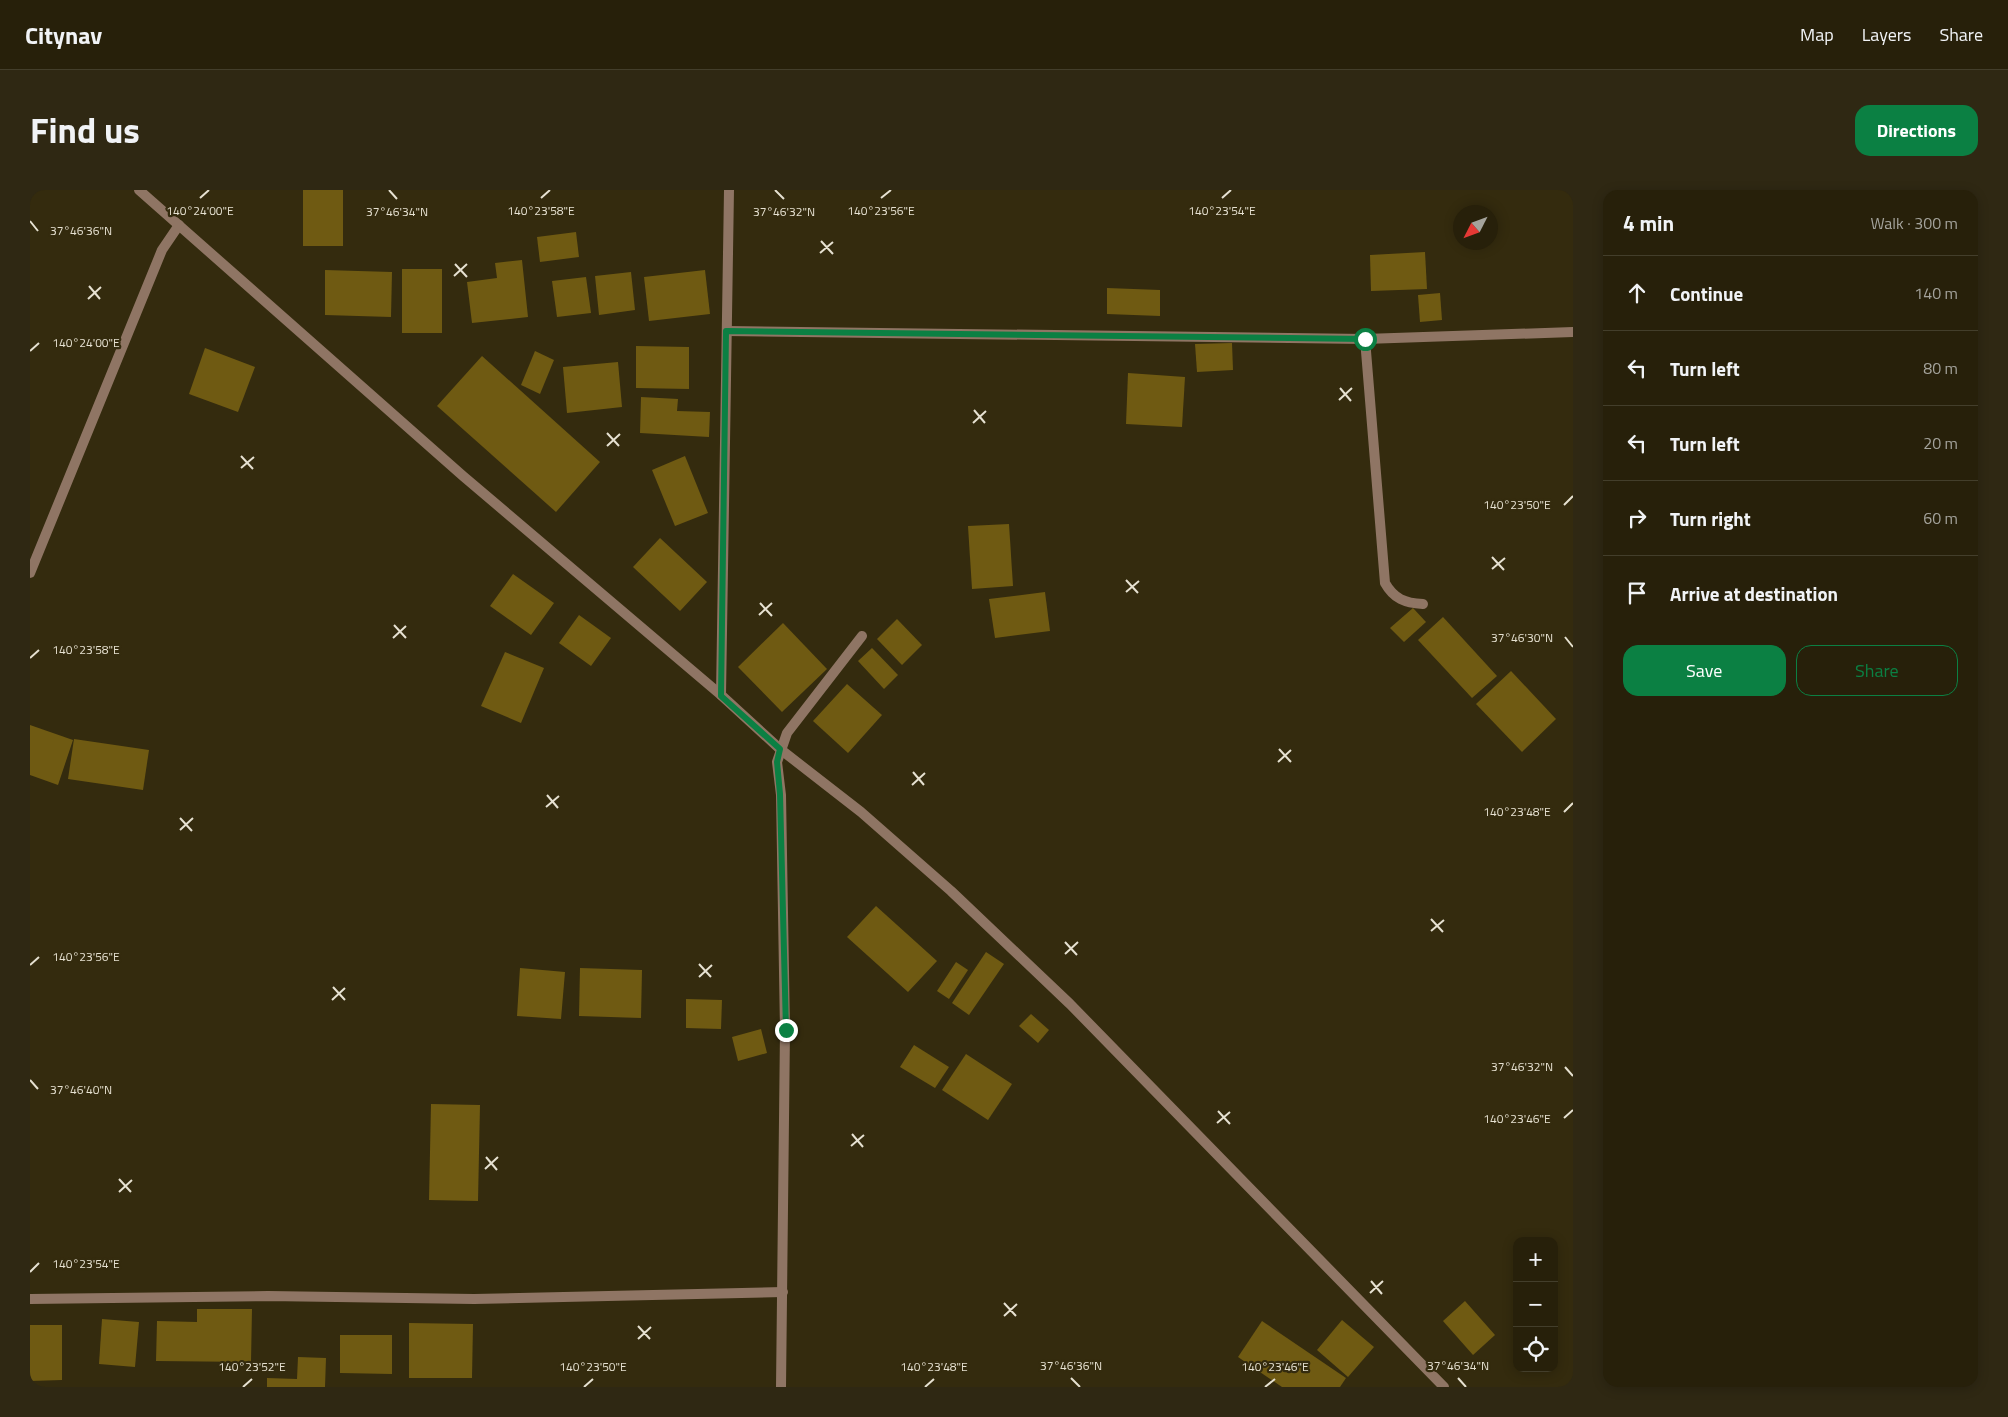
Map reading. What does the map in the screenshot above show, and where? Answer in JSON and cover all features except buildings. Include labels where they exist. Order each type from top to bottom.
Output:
[{"type":"street","points":[[139,190],[463,476],[721,696],[780,749],[861,812],[943,884],[1070,1004],[1444,1387]]},
{"type":"street","points":[[721,696],[729,190]]},
{"type":"street","points":[[30,573],[162,250],[179,225]]},
{"type":"street","points":[[726,331],[1365,339],[1573,332]]},
{"type":"street","points":[[1365,339],[1385,583],[1390,591],[1400,600],[1408,603],[1423,604]]},
{"type":"street","points":[[782,1387],[786,1030],[780,794],[777,762],[787,733],[862,636]]},
{"type":"street","points":[[30,1299],[268,1296],[474,1299],[783,1292]]},
{"type":"route","points":[[786,1030],[780,794],[777,762],[780,749],[721,696],[726,331],[1365,339]]}]
